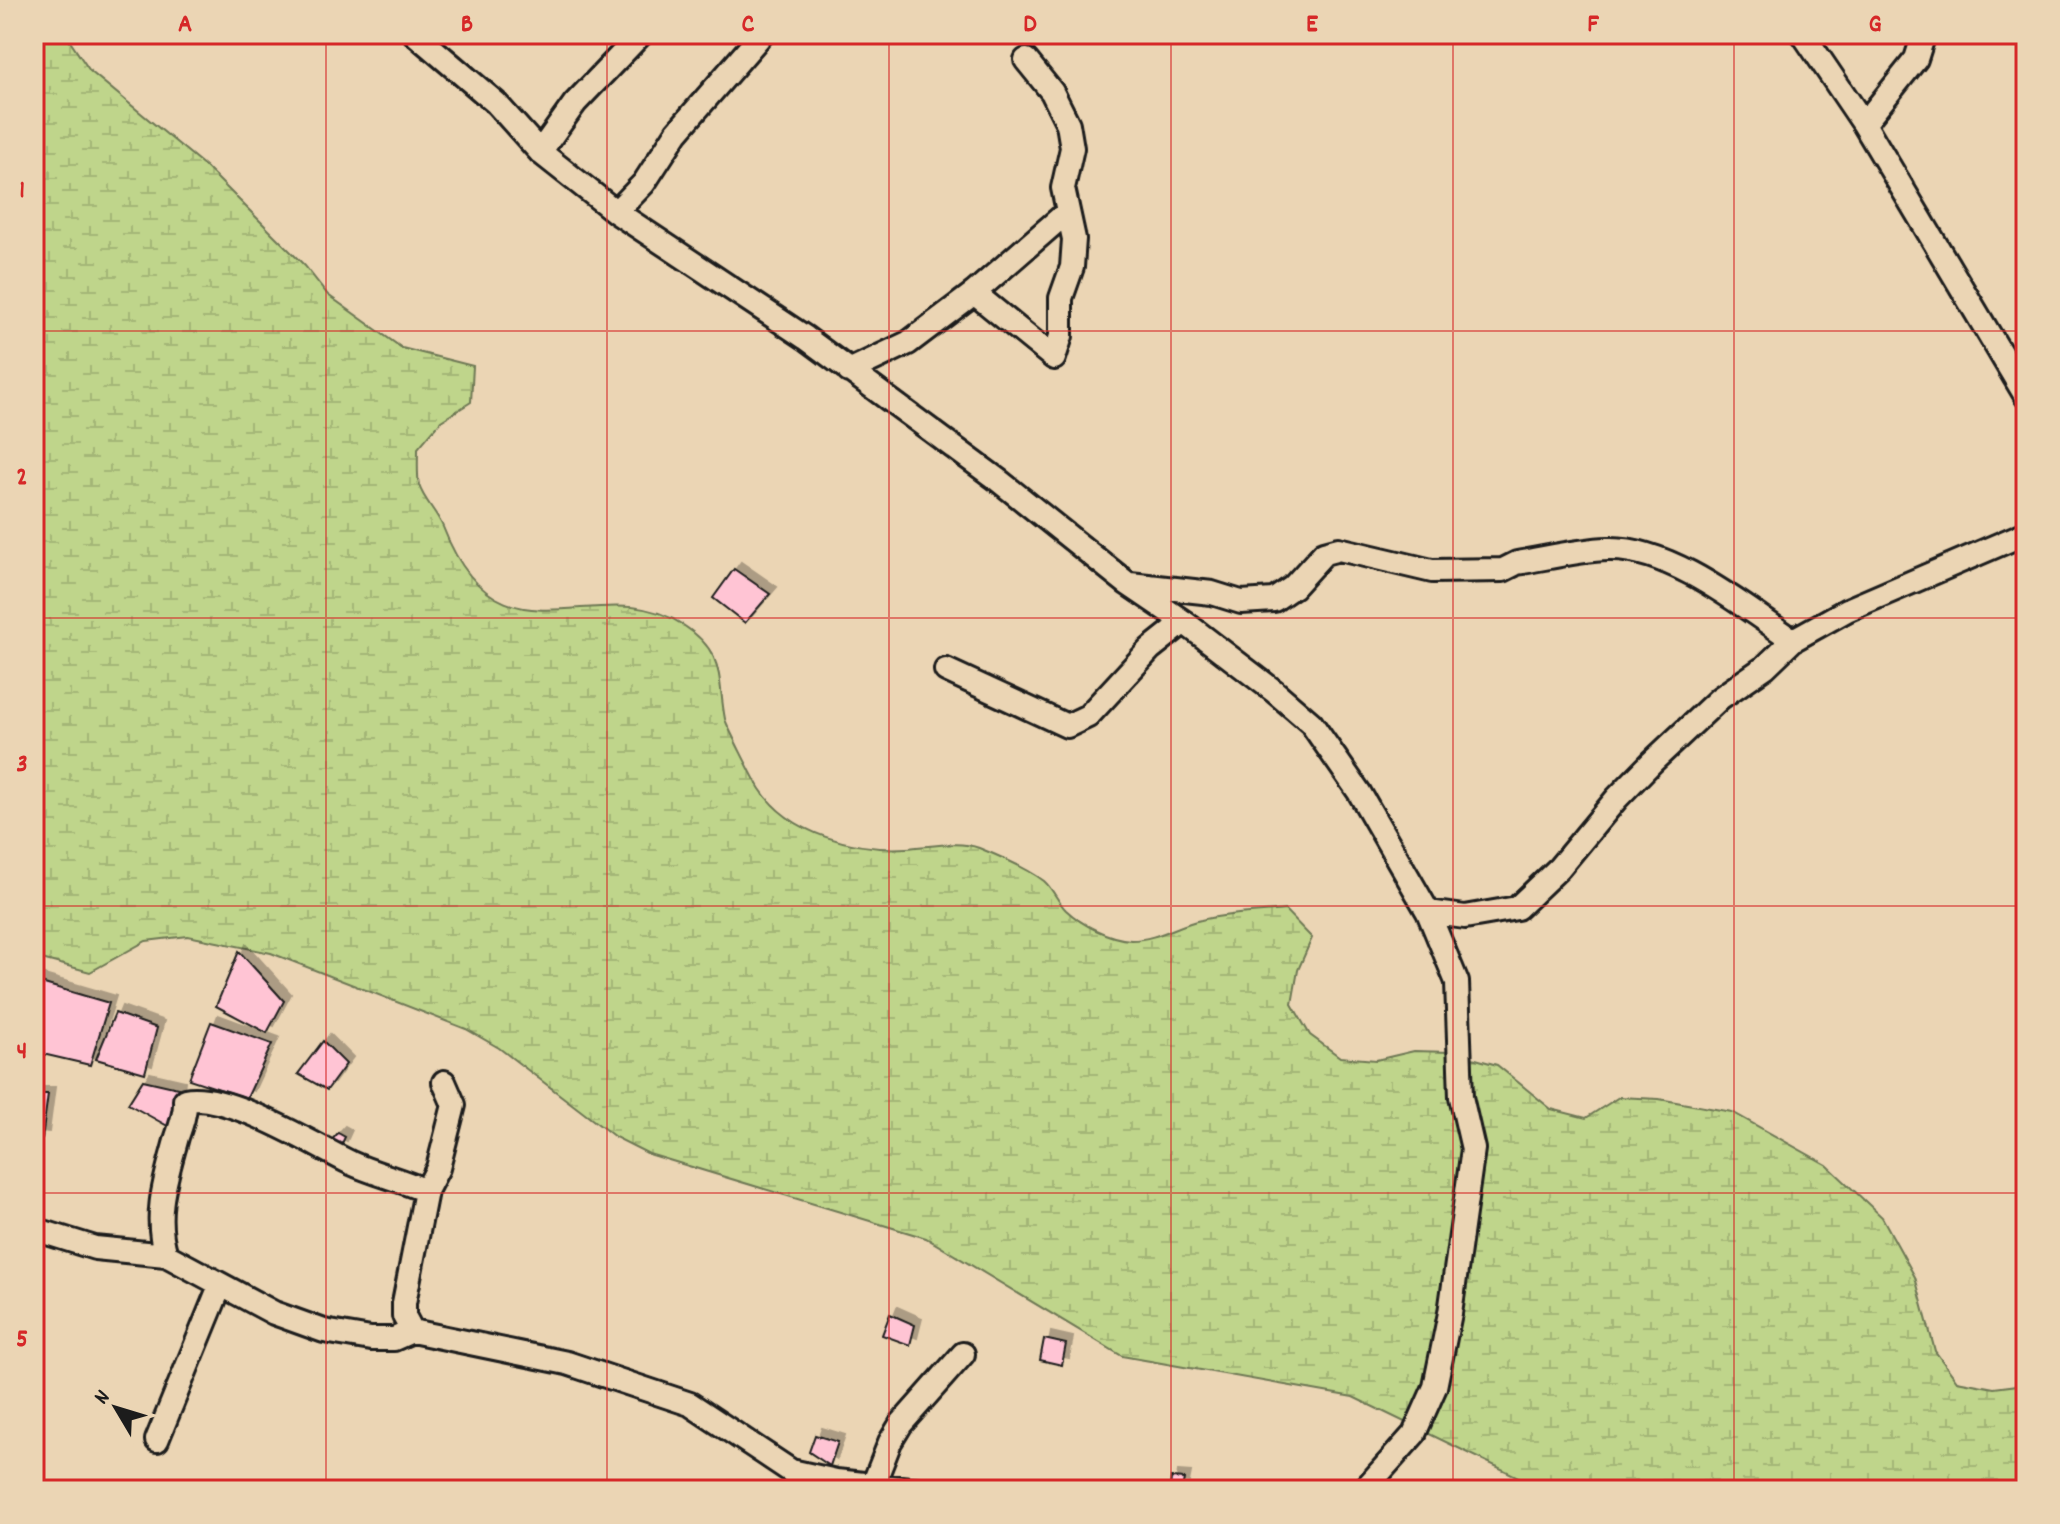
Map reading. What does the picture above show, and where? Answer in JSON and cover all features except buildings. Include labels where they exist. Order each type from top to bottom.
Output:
[{"type":"street","points":[[540,152],[575,103],[641,34]]},
{"type":"street","points":[[616,212],[644,183],[677,132],[762,34]]},
{"type":"street","points":[[1803,34],[1864,124],[2025,394]]},
{"type":"street","points":[[1864,124],[1916,59],[1924,34]]},
{"type":"street","points":[[425,38],[496,103],[540,152],[616,212],[806,338],[998,480],[1128,584],[1184,622],[1311,723],[1359,792],[1428,912],[1457,982],[1461,1097],[1473,1149],[1450,1313],[1435,1387],[1414,1434],[1364,1490]]},
{"type":"street","points":[[974,293],[1054,358],[1061,336],[1061,298],[1072,267],[1074,239],[1063,188],[1072,148],[1068,124],[1052,92],[1026,60]]},
{"type":"street","points":[[849,371],[908,343],[974,293],[1066,213]]},
{"type":"street","points":[[1428,912],[1465,917],[1517,908],[1559,868],[1652,762],[1720,698],[1765,667],[1793,640],[1847,610],[2026,533]]},
{"type":"street","points":[[1128,584],[1212,593],[1241,602],[1274,600],[1293,587],[1324,553],[1339,549],[1432,571],[1503,570],[1517,563],[1611,549],[1666,561],[1694,574],[1793,640]]},
{"type":"street","points":[[946,670],[1067,726],[1088,716],[1150,649],[1184,622]]},
{"type":"street","points":[[412,1331],[404,1316],[404,1303],[426,1191],[438,1168],[454,1105],[444,1082]]},
{"type":"street","points":[[166,1255],[159,1233],[159,1213],[164,1180],[185,1100],[194,1098],[241,1110],[275,1123],[353,1164],[426,1191]]},
{"type":"street","points":[[34,1229],[95,1248],[166,1255],[274,1313],[324,1331],[394,1339],[412,1331],[567,1363],[690,1404],[791,1471],[836,1481],[919,1490]]},
{"type":"street","points":[[157,1440],[220,1286]]},
{"type":"street","points":[[874,1483],[890,1442],[901,1424],[963,1354]]},
{"type":"green space","points":[[34,34],[65,34],[90,71],[205,166],[305,266],[328,295],[402,348],[473,366],[471,402],[441,421],[418,448],[419,485],[466,571],[493,596],[522,608],[553,610],[618,606],[651,610],[697,635],[713,656],[720,678],[725,719],[741,754],[760,789],[788,818],[826,837],[867,847],[953,844],[979,848],[1044,881],[1066,910],[1080,921],[1123,939],[1150,938],[1211,918],[1285,910],[1312,938],[1298,970],[1292,1004],[1310,1035],[1340,1057],[1376,1060],[1414,1051],[1451,1052],[1497,1065],[1551,1109],[1586,1118],[1619,1097],[1659,1099],[1732,1112],[1827,1165],[1882,1217],[1915,1277],[1935,1351],[1957,1381],[1994,1388],[2026,1384],[2026,1490],[1545,1490],[1353,1397],[1122,1356],[926,1238],[649,1154],[615,1137],[499,1048],[466,1029],[271,953],[188,936],[146,941],[90,972],[34,957]]}]
